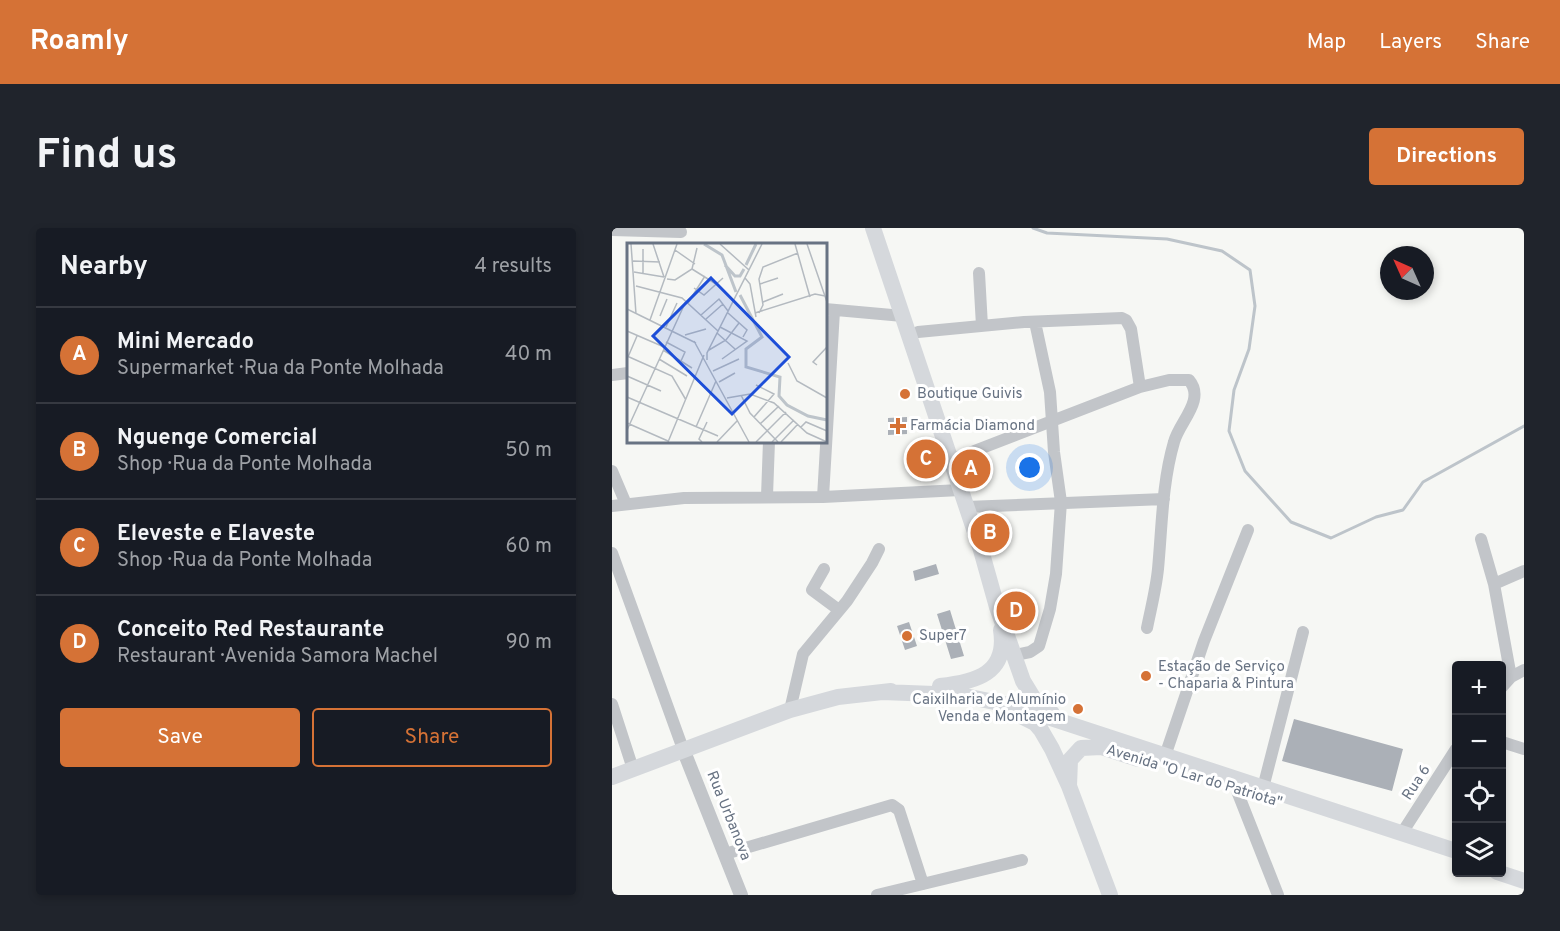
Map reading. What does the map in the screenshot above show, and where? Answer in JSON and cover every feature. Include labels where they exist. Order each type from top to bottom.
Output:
[{"type":"main road","points":[[873,228],[1023,681],[1037,704],[1068,723]]},
{"type":"main road","name":"Avenida \"O Lar do Patriota\"","points":[[612,777],[790,710],[838,697],[964,683],[982,676],[994,665],[1002,648],[997,607]]},
{"type":"main road","name":"Avenida \"O Lar do Patriota\"","points":[[882,692],[960,695],[1014,706],[1452,850]]},
{"type":"main road","name":"Avenida \"O Lar do Patriota\"","points":[[960,695],[1027,718],[1035,723],[1047,739],[1069,786]]},
{"type":"main road","name":"Avenida \"O Lar do Patriota\"","points":[[1069,786],[1068,765],[1073,755],[1081,748],[1095,746],[1452,859]]},
{"type":"main road","points":[[1069,786],[1110,895]]},
{"type":"main road","points":[[1506,866],[1524,873]]},
{"type":"main road","points":[[1506,876],[1524,881]]},
{"type":"street","points":[[615,229],[681,235]]},
{"type":"street","points":[[979,273],[982,326]]},
{"type":"street","points":[[826,404],[829,310],[903,316]]},
{"type":"street","points":[[918,332],[1035,322],[1113,318],[1126,320],[1131,329],[1140,387]]},
{"type":"street","points":[[1015,655],[1030,652],[1039,646],[1050,609],[1056,574],[1061,502],[1054,452],[1050,392],[1035,322]]},
{"type":"street","points":[[612,375],[627,373]]},
{"type":"street","points":[[951,460],[1140,387],[1189,380],[1194,386],[1196,395],[1174,442],[1164,499],[1158,571],[1147,628]]},
{"type":"street","points":[[767,496],[769,442]]},
{"type":"street","points":[[823,497],[825,442]]},
{"type":"street","points":[[612,471],[626,504]]},
{"type":"street","points":[[612,506],[684,498],[823,497],[960,490]]},
{"type":"street","points":[[966,507],[1164,499]]},
{"type":"street","points":[[1165,756],[1204,641],[1248,530]]},
{"type":"street","points":[[1480,539],[1494,584],[1511,677]]},
{"type":"street","points":[[790,710],[803,654],[862,579],[879,549]]},
{"type":"street","points":[[612,553],[684,749]]},
{"type":"street","points":[[824,569],[812,590],[839,610]]},
{"type":"street","points":[[1494,584],[1524,571]]},
{"type":"street","points":[[1263,788],[1303,632]]},
{"type":"street","points":[[1506,683],[1524,670]]},
{"type":"street","points":[[612,704],[633,769]]},
{"type":"street","points":[[1506,743],[1524,749]]},
{"type":"street","name":"Rua Urbanova","points":[[684,749],[741,895]]},
{"type":"street","name":"Rua 6","points":[[1402,833],[1452,755]]},
{"type":"street","points":[[1237,791],[1278,895]]},
{"type":"street","points":[[725,854],[892,806],[899,810],[923,884]]},
{"type":"street","points":[[877,895],[1022,860]]},
{"type":"building","name":"Farmácia Diamond","points":[[907,417],[907,434],[888,435],[888,418]]},
{"type":"building","points":[[936,564],[939,574],[915,581],[913,571]]},
{"type":"building","points":[[950,610],[964,656],[951,659],[937,614]]},
{"type":"building","name":"Super7","points":[[909,622],[917,646],[905,650],[897,626]]},
{"type":"building","points":[[1294,719],[1403,749],[1392,791],[1282,761]]},
{"type":"waterway","points":[[1033,228],[1047,233],[1167,239],[1222,251],[1250,270],[1255,306],[1249,349],[1234,390],[1229,431],[1245,471],[1291,522],[1331,538],[1376,517],[1403,510],[1423,482],[1524,426]]},
{"type":"place","name":"Boutique Guivis","points":[[905,394]]},
{"type":"place","name":"Farmácia Diamond","points":[[898,426]]},
{"type":"place","name":"Eleveste e Elaveste","points":[[926,459]]},
{"type":"place","name":"Mini Mercado","points":[[971,469]]},
{"type":"place","name":"Nguenge Comercial","points":[[990,533]]},
{"type":"place","name":"Conceito Red Restaurante","points":[[1016,611]]},
{"type":"place","name":"Super7","points":[[907,636]]},
{"type":"place","name":"Estação de Serviço - Chaparia & Pintura","points":[[1146,676]]},
{"type":"place","name":"Caixilharia de Alumínio Venda e Montagem","points":[[1078,709]]}]
